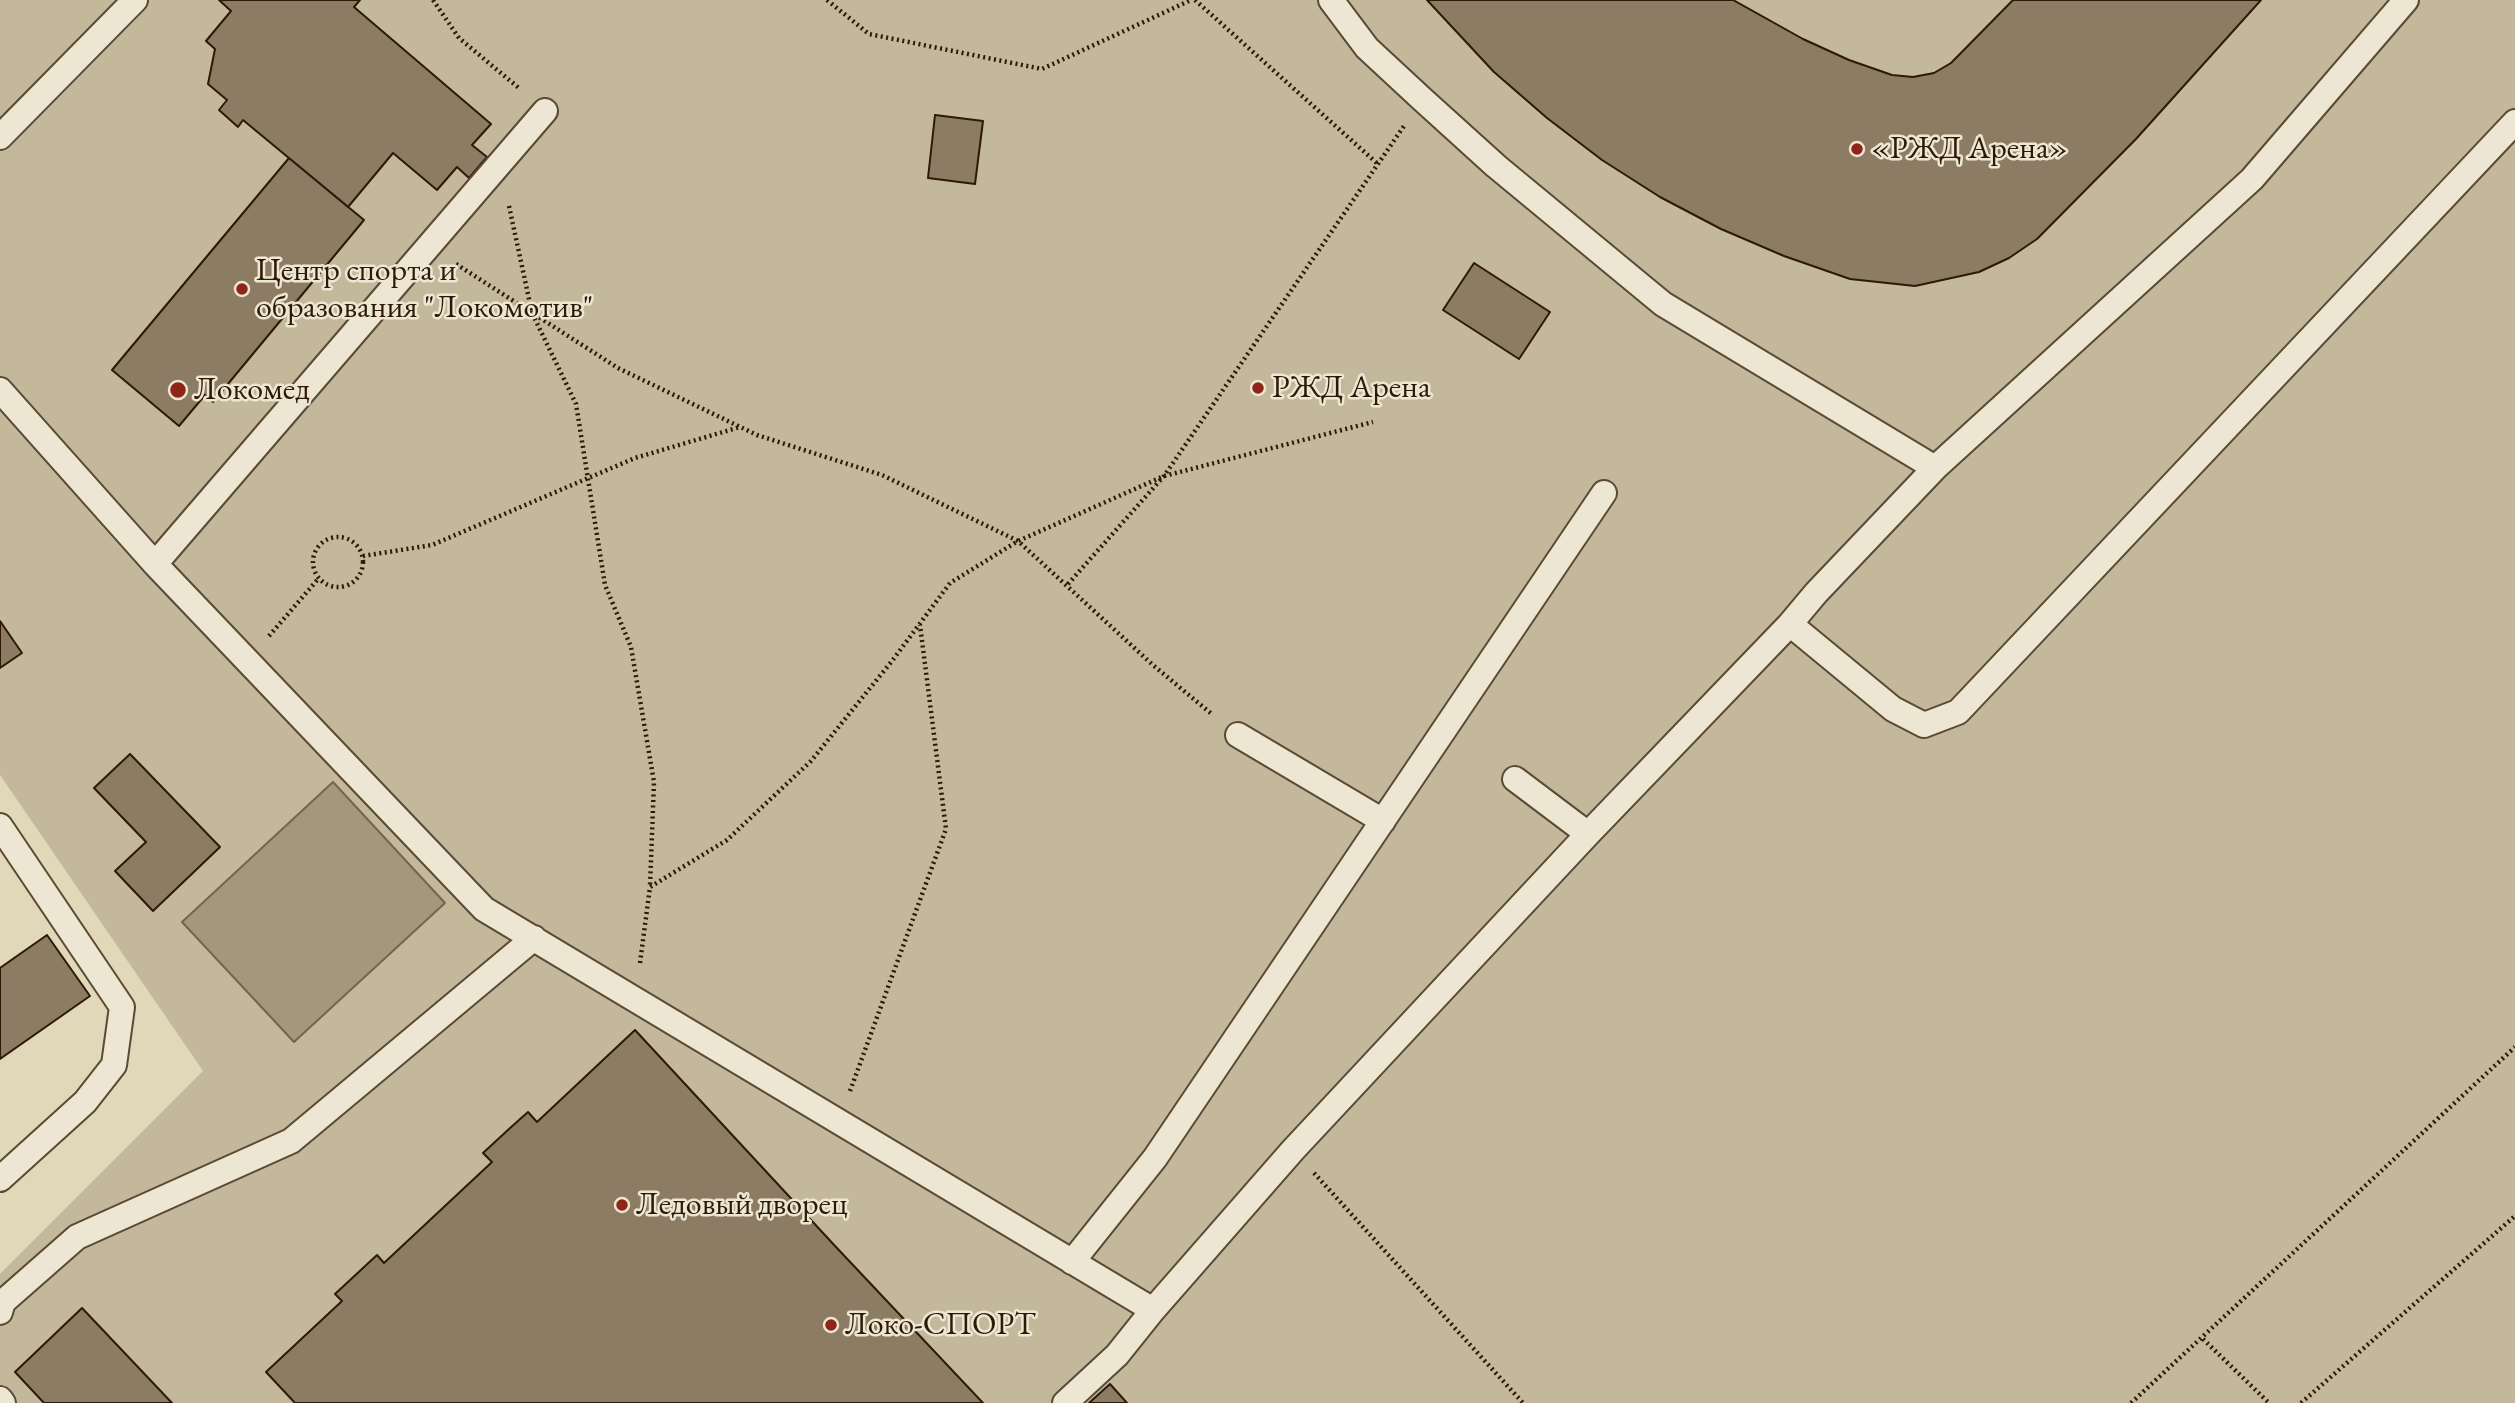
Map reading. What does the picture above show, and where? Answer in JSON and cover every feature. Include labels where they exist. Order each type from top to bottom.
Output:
[{"type":"lane","points":[[0,137],[135,0]]},
{"type":"lane","points":[[1331,0],[1367,48],[1422,99],[1496,166],[1663,304],[1935,468]]},
{"type":"lane","points":[[1065,1403],[1117,1355],[1293,1150],[1935,468],[2252,179],[2406,0]]},
{"type":"lane","points":[[155,564],[545,111]]},
{"type":"lane","points":[[1790,624],[1904,715],[1924,725],[1958,712],[2515,122]]},
{"type":"lane","points":[[0,390],[155,564],[484,909],[1153,1310]]},
{"type":"lane","points":[[1072,1262],[1156,1158],[1604,493]]},
{"type":"lane","points":[[1238,735],[1383,821]]},
{"type":"lane","points":[[1515,779],[1588,834]]},
{"type":"lane","points":[[0,826],[122,1007],[114,1065],[85,1101],[0,1179]]},
{"type":"lane","points":[[0,1312],[3,1302],[77,1237],[291,1141],[534,938]]},
{"type":"path","points":[[433,0],[459,38],[545,111]]},
{"type":"path","points":[[827,0],[869,34],[1042,69],[1193,0],[1379,165]]},
{"type":"path","points":[[1068,584],[1164,476],[1422,99]]},
{"type":"path","points":[[500,163],[532,313],[576,404],[605,585],[631,647],[654,782],[650,887],[636,999]]},
{"type":"path","points":[[428,247],[618,368],[741,427],[882,475],[1018,541],[1068,584],[1154,666],[1238,735]]},
{"type":"path","points":[[650,887],[727,840],[811,761],[950,583],[1018,541],[1164,476],[1373,422]]},
{"type":"path","points":[[362,556],[432,545],[635,458],[741,427]]},
{"type":"path","points":[[338,537],[348,539],[362,556],[363,567],[358,577],[350,584],[338,587],[318,578],[314,557],[318,547],[327,540],[338,537]]},
{"type":"path","points":[[247,662],[318,578]]},
{"type":"path","points":[[839,1121],[946,829],[920,624]]},
{"type":"path","points":[[2132,1403],[2515,1047]]},
{"type":"path","points":[[1293,1150],[1523,1403]]},
{"type":"path","points":[[2301,1403],[2515,1216]]},
{"type":"path","points":[[2203,1339],[2269,1403]]},
{"type":"shaded area","name":"РЖД Арена","points":[[0,0],[2515,0],[2515,1403],[0,1403],[0,1274],[203,1071],[0,775]]},
{"type":"shaded area","points":[[333,782],[445,903],[294,1042],[182,922]]},
{"type":"building","points":[[219,0],[360,0],[354,7],[491,124],[472,145],[487,157],[469,178],[457,167],[437,190],[393,153],[348,207],[243,120],[238,127],[219,110],[227,100],[208,84],[215,49],[206,41],[231,11]]},
{"type":"building","name":"«РЖД Арена»","points":[[1427,0],[1733,0],[1803,39],[1849,60],[1892,75],[1913,77],[1934,73],[1951,63],[2013,0],[2261,0],[2136,139],[2037,239],[2009,258],[1979,272],[1915,286],[1850,279],[1784,256],[1721,229],[1660,197],[1602,160],[1547,118],[1494,72]]},
{"type":"building","points":[[935,115],[983,121],[975,184],[928,178]]},
{"type":"building","points":[[289,158],[364,220],[213,402],[205,395],[179,426],[112,370]]},
{"type":"building","points":[[1474,263],[1550,312],[1519,359],[1443,310]]},
{"type":"building","points":[[0,621],[22,653],[0,668]]},
{"type":"building","points":[[130,754],[220,847],[153,911],[115,871],[146,842],[94,788]]},
{"type":"building","points":[[47,935],[90,996],[0,1059],[0,968]]},
{"type":"building","name":"Ледовый дворец","points":[[635,1030],[983,1403],[295,1403],[266,1372],[342,1301],[335,1294],[377,1255],[384,1263],[492,1162],[483,1153],[528,1112],[537,1122]]},
{"type":"building","points":[[82,1308],[172,1403],[44,1403],[15,1372]]},
{"type":"building","points":[[1110,1384],[1127,1403],[1089,1403]]},
{"type":"place","name":"«РЖД Арена»","points":[[1857,149]]},
{"type":"place","name":"Центр спорта и образования \"Локомотив\"","points":[[242,289]]},
{"type":"place","name":"РЖД Арена","points":[[1258,388]]},
{"type":"place","name":"Локомед","points":[[178,390]]},
{"type":"place","name":"Ледовый дворец","points":[[622,1205]]},
{"type":"place","name":"Локо-СПОРТ","points":[[831,1325]]}]
